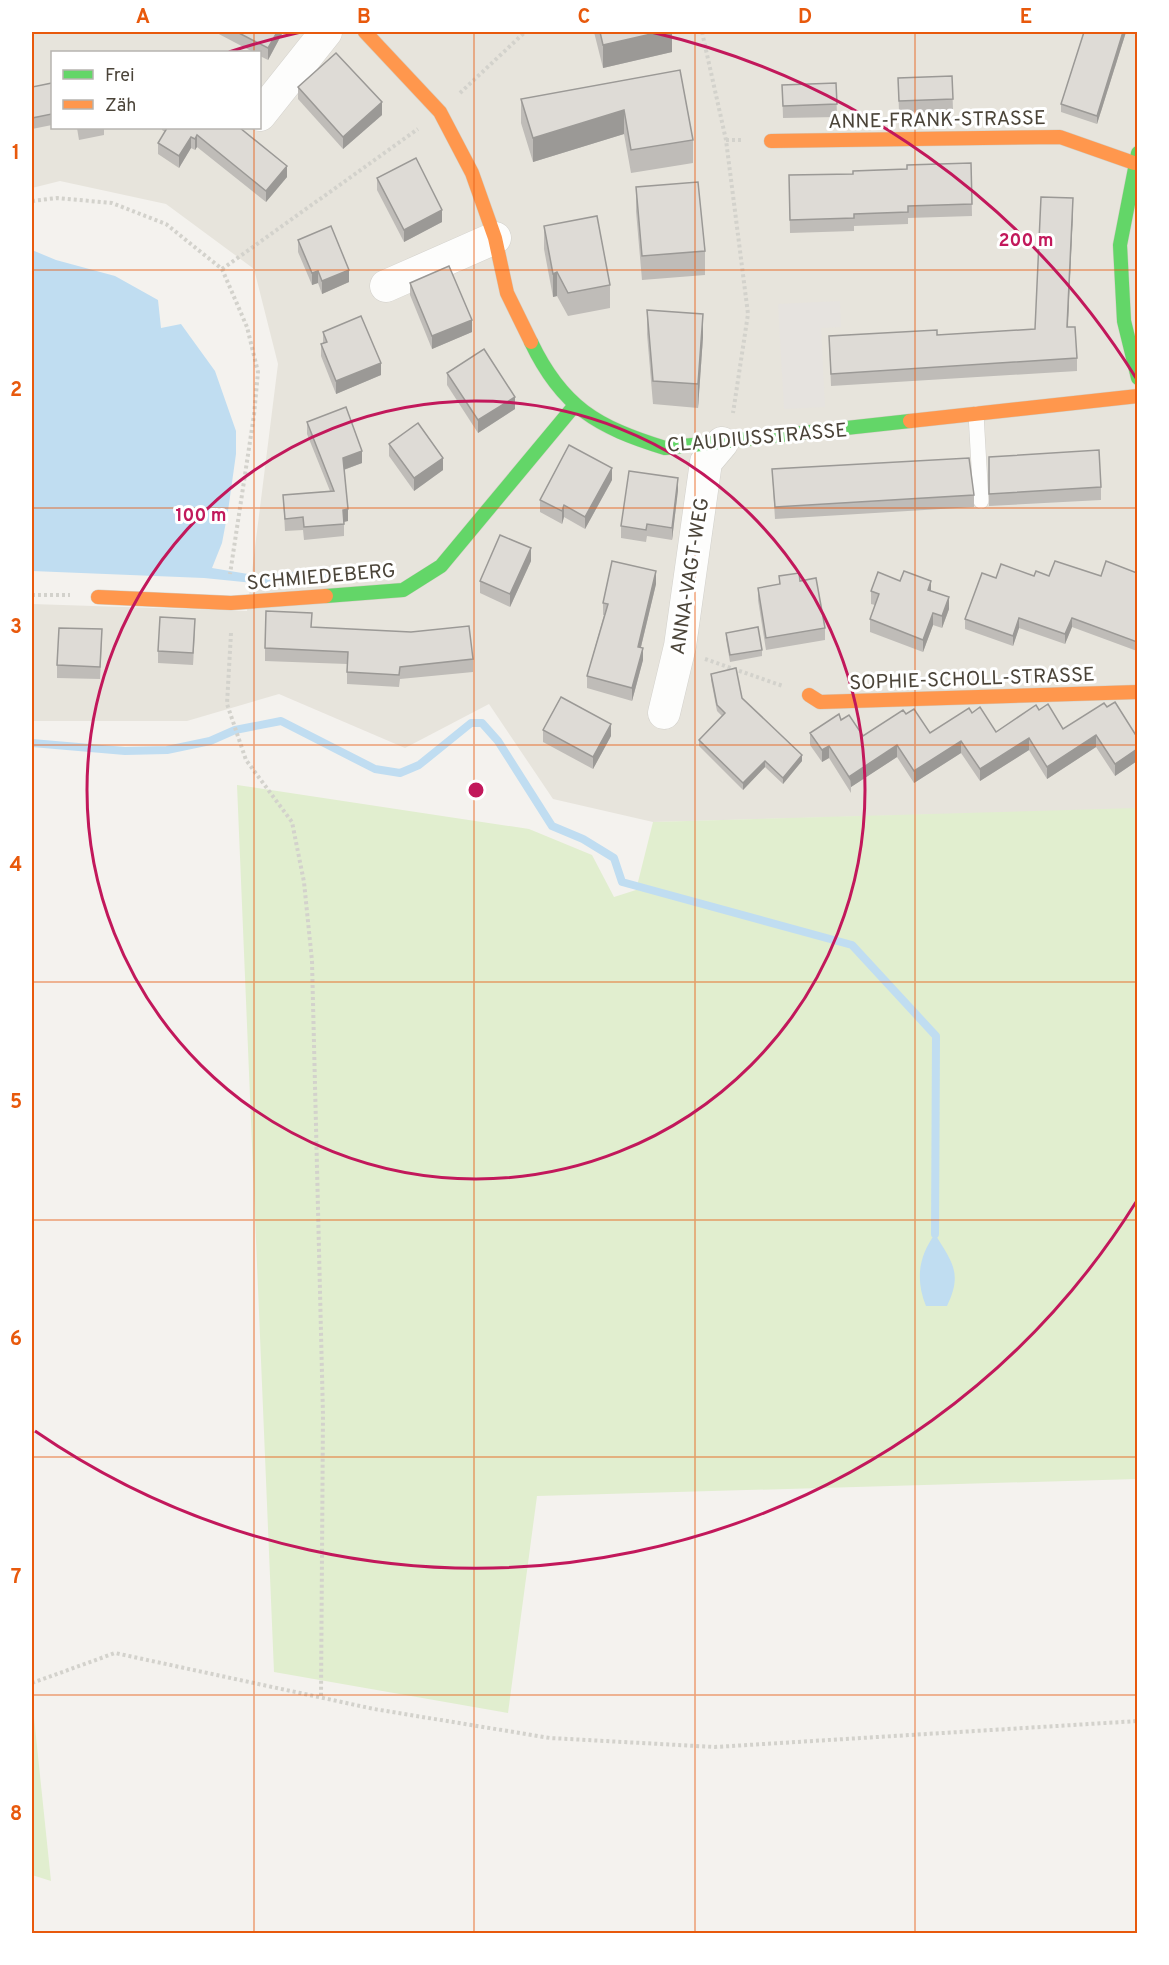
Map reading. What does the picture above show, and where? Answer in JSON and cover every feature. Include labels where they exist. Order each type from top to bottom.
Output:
[{"type":"street","points":[[261,114],[326,32]]},
{"type":"street","name":"CLAUDIUSSTRASSE","points":[[365,32],[440,112],[472,173],[495,238],[507,293],[546,374],[581,412],[629,437],[665,448],[1137,396]]},
{"type":"street","name":"ANNE-FRANK-STRASSE","points":[[771,141],[1060,137],[1136,158]]},
{"type":"street","points":[[1136,158],[1120,245],[1124,321],[1137,378]]},
{"type":"street","points":[[386,286],[495,238]]},
{"type":"street","name":"SCHMIEDEBERG","points":[[98,597],[231,603],[403,590],[441,566],[575,405]]},
{"type":"street","name":"ANNA-VAGT-WEG","points":[[664,713],[679,650],[706,462],[722,443]]},
{"type":"street","name":"SOPHIE-SCHOLL-STRASSE","points":[[809,695],[820,702],[1137,692]]},
{"type":"lane","points":[[976,414],[981,501]]},
{"type":"path","points":[[222,269],[440,112],[525,32]]},
{"type":"path","points":[[702,32],[726,140],[748,314],[735,406],[722,443]]},
{"type":"path","points":[[32,201],[57,198],[112,203],[166,224],[222,269],[247,327],[258,372],[254,415],[230,572]]},
{"type":"path","points":[[32,595],[98,597]]},
{"type":"path","points":[[231,603],[231,653],[227,704],[246,760],[292,822],[304,882],[312,961],[322,1404],[321,1697]]},
{"type":"path","points":[[679,650],[809,695]]},
{"type":"path","points":[[32,1683],[115,1653],[374,1709],[550,1738],[715,1747],[1137,1721]]},
{"type":"shaded area","points":[[32,32],[1137,32],[1137,809],[653,822],[553,799],[489,704],[405,748],[279,694],[187,721],[32,721],[32,604],[247,611],[278,364],[254,269],[166,204],[60,181],[32,188]]},
{"type":"shaded area","points":[[840,301],[841,327],[821,328],[825,407],[784,409],[778,304]]},
{"type":"green space","points":[[237,785],[529,829],[592,855],[614,897],[636,890],[653,822],[1137,808],[1137,1479],[537,1496],[508,1713],[274,1672]]},
{"type":"green space","points":[[33,1708],[51,1881],[32,1875]]},
{"type":"water","points":[[32,250],[56,260],[115,276],[158,300],[161,328],[181,324],[215,371],[236,431],[236,454],[222,543],[212,568],[254,575],[345,569],[346,579],[264,584],[204,578],[32,571]]},
{"type":"water","points":[[935,1234],[950,1260],[955,1276],[952,1295],[947,1306],[926,1306],[921,1286],[922,1259]]},
{"type":"building","points":[[237,32],[277,32],[268,48]]},
{"type":"building","points":[[600,32],[660,32],[603,45]]},
{"type":"building","points":[[1084,32],[1123,32],[1097,116],[1061,104]]},
{"type":"building","points":[[336,53],[382,102],[343,137],[298,87]]},
{"type":"building","points":[[680,70],[693,140],[631,150],[624,110],[533,138],[521,99]]},
{"type":"building","points":[[952,76],[953,99],[899,101],[898,78]]},
{"type":"building","points":[[51,83],[51,114],[32,118],[32,87]]},
{"type":"building","points":[[836,83],[837,104],[783,106],[782,85]]},
{"type":"building","points":[[166,129],[241,129],[287,166],[266,191],[197,135],[195,139],[191,137],[179,156],[158,143]]},
{"type":"building","points":[[416,158],[442,210],[404,230],[377,178]]},
{"type":"building","points":[[971,163],[972,204],[908,206],[908,212],[854,214],[854,218],[790,220],[789,175],[853,174],[853,171],[907,169],[907,165]]},
{"type":"building","points":[[698,182],[705,251],[642,256],[636,187]]},
{"type":"building","points":[[1041,197],[1073,198],[1067,327],[1075,327],[1077,358],[831,374],[829,336],[937,330],[937,335],[1035,329]]},
{"type":"building","points":[[597,216],[610,285],[568,293],[557,272],[553,274],[544,226]]},
{"type":"building","points":[[331,226],[349,270],[322,281],[318,271],[312,273],[298,240]]},
{"type":"building","points":[[449,266],[472,320],[432,336],[410,283]]},
{"type":"building","points":[[647,310],[703,314],[698,384],[653,381]]},
{"type":"building","points":[[361,316],[381,363],[336,381],[321,344],[327,342],[323,332]]},
{"type":"building","points":[[484,349],[515,397],[478,420],[447,373]]},
{"type":"building","points":[[346,407],[362,451],[343,458],[348,509],[343,510],[344,524],[304,527],[303,517],[285,519],[283,495],[334,491],[307,422]]},
{"type":"building","points":[[418,423],[443,458],[414,478],[389,444]]},
{"type":"building","points":[[569,445],[612,468],[585,517],[564,505],[562,511],[540,500]]},
{"type":"building","points":[[1099,450],[1101,487],[989,494],[989,457]]},
{"type":"building","points":[[969,458],[974,495],[775,507],[772,469]]},
{"type":"building","points":[[629,471],[678,478],[672,528],[647,524],[646,530],[621,526]]},
{"type":"building","points":[[500,535],[531,548],[510,594],[480,581]]},
{"type":"building","points":[[612,561],[656,571],[638,647],[643,648],[632,688],[587,676],[608,604],[603,603]]},
{"type":"building","points":[[1055,561],[1101,576],[1106,561],[1137,573],[1137,642],[1072,618],[1065,634],[1019,618],[1013,636],[965,619],[982,573],[996,578],[1001,564],[1034,576],[1036,571],[1049,576]]},
{"type":"building","points":[[904,571],[931,581],[928,590],[949,597],[942,616],[933,613],[923,640],[870,619],[879,594],[871,591],[878,572],[900,581]]},
{"type":"building","points":[[799,573],[800,581],[816,578],[825,628],[766,638],[758,588],[780,584],[779,576]]},
{"type":"building","points":[[266,611],[312,613],[311,627],[411,632],[469,626],[473,659],[400,667],[399,675],[347,672],[348,652],[265,648]]},
{"type":"building","points":[[160,617],[195,619],[193,653],[158,651]]},
{"type":"building","points":[[758,627],[762,650],[730,655],[726,633]]},
{"type":"building","points":[[59,628],[102,629],[100,667],[57,665]]},
{"type":"building","points":[[736,668],[742,698],[802,755],[783,778],[765,761],[743,783],[699,740],[725,713],[717,705],[711,674]]},
{"type":"building","points":[[561,697],[611,724],[593,757],[543,730]]},
{"type":"building","points":[[1115,702],[1137,737],[1137,749],[1115,764],[1096,735],[1047,767],[1029,738],[980,769],[961,741],[914,771],[897,745],[850,776],[851,780],[829,746],[822,750],[810,733],[839,714],[841,720],[849,715],[863,736],[903,710],[906,714],[914,709],[930,733],[969,708],[972,713],[980,707],[996,732],[1036,705],[1039,710],[1048,704],[1063,729],[1104,703],[1107,707]]},
{"type":"waterway","points":[[32,743],[125,751],[167,750],[210,741],[235,730],[281,721],[375,769],[400,773],[419,765],[471,723],[482,723],[498,741],[552,826],[583,839],[614,858],[622,882],[852,945],[936,1036],[935,1234]]},
{"type":"traffic: fast","points":[[1138,153],[1120,245],[1124,321],[1138,378]]},
{"type":"traffic: fast","points":[[531,342],[555,383],[584,412],[620,432],[665,448],[910,421]]},
{"type":"traffic: fast","points":[[326,596],[403,590],[441,566],[575,405]]},
{"type":"traffic: slow","points":[[365,32],[440,112],[472,173],[495,238],[507,293],[531,342]]},
{"type":"traffic: slow","points":[[771,141],[1060,137],[1134,163]]},
{"type":"traffic: slow","points":[[910,421],[1138,396]]},
{"type":"traffic: slow","points":[[98,597],[231,603],[326,596]]},
{"type":"traffic: slow","points":[[809,695],[820,702],[1138,692]]}]
